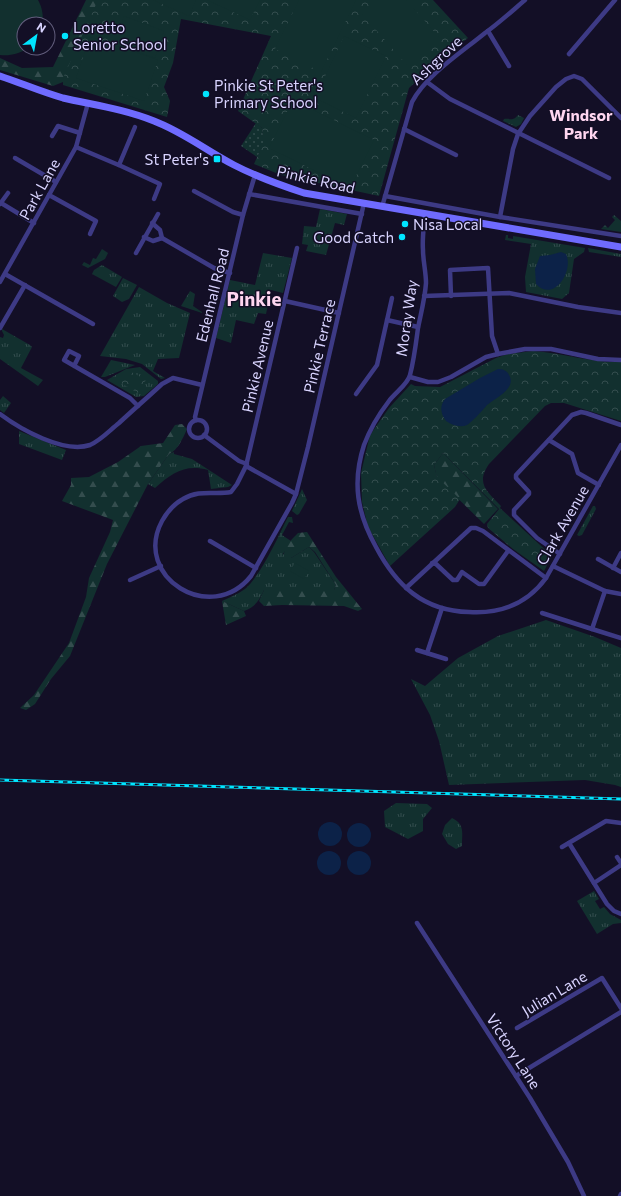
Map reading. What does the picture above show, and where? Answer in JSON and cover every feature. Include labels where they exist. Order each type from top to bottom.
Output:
[{"type":"main road","name":"Pinkie Road","points":[[0,76],[62,97],[128,111],[155,121],[183,134],[232,164],[255,176],[268,182],[304,193],[621,247]]},
{"type":"street","name":"Ashgrove","points":[[382,206],[412,102],[427,82],[455,56],[525,0]]},
{"type":"street","points":[[569,54],[615,0]]},
{"type":"street","points":[[488,31],[510,66]]},
{"type":"street","points":[[500,217],[513,149],[518,134],[530,116],[556,88],[574,76],[582,79],[621,118]]},
{"type":"street","points":[[427,82],[450,99],[609,178]]},
{"type":"street","name":"Park Lane","points":[[0,282],[76,147],[88,102]]},
{"type":"street","points":[[52,136],[58,126],[80,133]]},
{"type":"street","points":[[119,165],[136,127]]},
{"type":"street","points":[[404,128],[456,156]]},
{"type":"street","points":[[76,147],[160,184],[154,199]]},
{"type":"street","points":[[15,158],[56,182]]},
{"type":"street","name":"Edenhall Road","points":[[204,435],[197,437],[190,433],[190,425],[196,420],[195,417],[202,385],[248,194],[255,176]]},
{"type":"street","points":[[194,191],[233,212],[243,215]]},
{"type":"street","points":[[8,193],[0,203],[34,222]]},
{"type":"street","name":"Pinkie Road","points":[[248,194],[362,214]]},
{"type":"street","points":[[49,195],[96,222],[90,234]]},
{"type":"street","points":[[385,196],[500,217],[621,236]]},
{"type":"street","name":"Pinkie Terrace","points":[[161,566],[167,577],[191,594],[210,597],[221,596],[237,589],[248,580],[256,568],[292,504],[308,448],[364,203]]},
{"type":"street","points":[[136,253],[158,214]]},
{"type":"street","name":"Moray Way","points":[[410,377],[426,281],[423,248],[425,214]]},
{"type":"street","points":[[152,224],[160,230],[162,238],[214,268],[230,273]]},
{"type":"street","points":[[603,244],[605,233]]},
{"type":"street","points":[[144,237],[152,241],[162,238]]},
{"type":"street","name":"Pinkie Avenue","points":[[161,566],[156,551],[157,537],[161,524],[170,509],[183,498],[190,496],[206,492],[230,492],[237,484],[246,465],[297,248]]},
{"type":"street","points":[[451,296],[450,270],[488,268],[492,336],[498,354]]},
{"type":"street","points":[[5,274],[93,324]]},
{"type":"street","points":[[0,328],[25,285]]},
{"type":"street","points":[[424,296],[509,293],[621,313]]},
{"type":"street","points":[[356,394],[377,365],[392,298]]},
{"type":"street","points":[[285,301],[339,313]]},
{"type":"street","points":[[387,320],[418,327]]},
{"type":"street","points":[[410,377],[428,382],[438,382],[451,377],[486,357],[525,349],[551,349],[598,359],[621,360]]},
{"type":"street","points":[[74,366],[130,398],[138,406]]},
{"type":"street","name":"Clark Avenue","points":[[410,377],[389,401],[374,422],[364,445],[358,475],[358,498],[363,521],[371,540],[382,560],[393,575],[406,588],[424,601],[442,608],[486,613],[510,607],[524,599],[540,586],[560,554],[599,484],[617,457],[621,446]]},
{"type":"street","points":[[0,414],[23,429],[64,446],[77,447],[89,445],[100,438],[169,379],[173,378],[202,385]]},
{"type":"street","points":[[560,554],[528,530],[514,515],[514,510],[529,494],[529,492],[516,478],[516,475],[572,415],[576,413],[586,413],[621,425]]},
{"type":"street","points":[[196,420],[202,421],[206,425],[204,435],[239,461],[296,494]]},
{"type":"street","name":"Clark Avenue","points":[[549,440],[572,454],[578,473],[599,484]]},
{"type":"street","name":"Clark Avenue","points":[[432,563],[470,528],[476,528],[483,531],[546,578]]},
{"type":"street","points":[[210,541],[256,568]]},
{"type":"street","points":[[406,588],[432,563],[436,564],[453,580],[457,580],[462,572],[479,584],[484,584],[508,551]]},
{"type":"street","points":[[613,568],[621,553]]},
{"type":"street","points":[[598,559],[621,572]]},
{"type":"street","points":[[130,580],[161,566]]},
{"type":"street","points":[[553,566],[605,591],[621,594]]},
{"type":"street","points":[[592,629],[605,591]]},
{"type":"street","points":[[427,653],[442,608]]},
{"type":"street","points":[[542,613],[621,638]]},
{"type":"street","points":[[417,650],[446,659]]},
{"type":"street","points":[[562,847],[606,821],[621,823]]},
{"type":"street","points":[[569,843],[610,908],[621,914]]},
{"type":"street","points":[[594,883],[621,864],[617,857]]},
{"type":"street","name":"Victory Lane","points":[[417,923],[516,1076],[568,1162],[584,1196]]},
{"type":"street","name":"Julian Lane","points":[[517,1028],[602,978],[621,1008]]},
{"type":"street","points":[[516,1076],[621,1012]]},
{"type":"green space","points":[[0,0],[38,0],[43,16],[16,16],[16,54],[0,55]]},
{"type":"green space","points":[[86,0],[101,0],[87,36],[63,82],[53,86],[0,70],[0,58],[22,68],[53,67]]},
{"type":"green space","points":[[98,0],[433,0],[468,38],[443,57],[409,88],[379,196],[281,175],[254,164],[263,144],[262,128],[238,111],[271,36],[181,19],[173,63],[164,87],[170,101],[167,117],[63,85],[63,78]]},
{"type":"green space","points":[[153,0],[196,0],[189,16]]},
{"type":"green space","points":[[207,0],[260,0],[250,20]]},
{"type":"green space","points":[[299,0],[356,0],[321,72],[275,49]]},
{"type":"green space","points":[[377,0],[406,0],[439,37],[407,65],[362,14]]},
{"type":"green space","points":[[124,16],[164,31],[155,58],[114,43]]},
{"type":"green space","points":[[344,36],[386,56],[356,118],[315,98]]},
{"type":"green space","points":[[90,37],[158,60],[144,101],[76,78]]},
{"type":"green space","points":[[293,100],[374,140],[350,188],[269,148]]},
{"type":"green space","points":[[518,115],[524,118],[521,124],[516,127],[503,121],[504,119],[513,119]]},
{"type":"green space","points":[[256,123],[262,128],[264,144],[257,157],[241,146]]},
{"type":"green space","points":[[320,209],[347,214],[344,225],[335,223],[326,255],[306,251],[308,245],[302,244],[304,226],[316,227]]},
{"type":"green space","points":[[614,215],[621,221],[621,232],[601,229],[605,225],[608,228],[615,220],[612,217]]},
{"type":"green space","points":[[506,235],[508,235],[508,238],[513,239],[513,236],[585,248],[584,252],[574,259],[569,293],[562,299],[526,292],[525,277],[531,244],[505,240]]},
{"type":"green space","points":[[588,248],[621,254],[621,257],[589,252]]},
{"type":"green space","points":[[102,249],[108,253],[105,259],[88,268],[82,265],[84,262],[90,265],[93,258],[96,259]]},
{"type":"green space","points":[[263,253],[292,258],[283,293],[271,290],[266,314],[258,313],[254,324],[236,320],[231,343],[216,338],[230,280],[255,285]]},
{"type":"green space","points":[[102,265],[122,277],[116,287],[92,274],[94,270]]},
{"type":"green space","points":[[123,278],[137,285],[129,299],[122,302],[113,296]]},
{"type":"green space","points":[[139,287],[167,303],[190,313],[179,358],[158,359],[153,371],[165,378],[161,379],[142,364],[126,359],[100,356]]},
{"type":"green space","points":[[190,291],[195,294],[193,306],[202,313],[181,306]]},
{"type":"green space","points":[[2,329],[32,347],[21,368],[43,380],[38,386],[0,359],[0,337],[3,338],[4,335]]},
{"type":"green space","points":[[533,351],[599,361],[621,362],[621,421],[564,403],[551,403],[545,406],[489,464],[485,471],[483,482],[485,487],[501,506],[500,508],[552,556],[544,571],[513,549],[488,528],[487,524],[499,509],[443,453],[434,465],[437,477],[460,499],[455,507],[390,566],[368,527],[362,502],[361,473],[370,435],[389,408],[411,384],[415,386],[440,387],[496,358],[508,354]]},
{"type":"green space","points":[[111,360],[135,365],[105,377],[101,377]]},
{"type":"green space","points":[[140,367],[158,381],[158,384],[144,396],[136,397],[107,380],[126,369]]},
{"type":"green space","points":[[128,370],[146,380],[138,393],[121,383]]},
{"type":"green space","points":[[3,396],[11,403],[4,413],[0,410],[0,400]]},
{"type":"green space","points":[[182,424],[187,429],[184,436],[178,447],[169,454],[148,484],[107,564],[70,656],[51,679],[35,704],[26,710],[20,708],[34,695],[69,643],[86,597],[89,578],[110,532],[113,520],[62,501],[71,485],[71,478],[89,477],[118,462],[141,446],[163,443],[175,425]]},
{"type":"green space","points":[[19,431],[66,450],[62,460],[19,444]]},
{"type":"green space","points":[[174,452],[174,454],[192,459],[232,485],[228,487],[211,489],[208,470],[200,468],[179,471],[167,478],[155,488],[148,484],[169,454]]},
{"type":"green space","points":[[443,453],[498,509],[484,524],[437,478],[434,465]]},
{"type":"green space","points":[[302,489],[307,500],[297,515],[292,511]]},
{"type":"green space","points":[[593,506],[595,506],[596,509],[582,535],[577,535]]},
{"type":"green space","points":[[288,517],[292,517],[293,523],[289,522],[282,535],[291,541],[283,554],[291,558],[309,547],[336,585],[334,590],[264,590],[256,603],[251,608],[244,611],[222,601],[242,591],[251,583],[269,555]]},
{"type":"green space","points":[[307,532],[336,577],[362,609],[358,611],[344,606],[264,606],[259,601],[264,590],[334,590],[336,585],[315,552],[309,547],[291,558],[284,558],[284,551],[290,541],[298,533]]},
{"type":"green space","points":[[295,563],[309,571],[304,579],[290,571]]},
{"type":"green space","points":[[222,601],[244,611],[246,616],[226,625]]},
{"type":"green space","points":[[546,620],[595,637],[621,648],[621,787],[585,780],[449,785],[439,741],[430,715],[411,679],[425,686],[458,658],[498,636]]},
{"type":"green space","points":[[396,803],[427,804],[432,808],[423,819],[423,831],[408,839],[385,827],[384,811]]},
{"type":"green space","points":[[452,818],[459,823],[462,829],[462,846],[456,849],[448,844],[442,834],[445,825]]},
{"type":"green space","points":[[594,891],[599,899],[595,901],[600,909],[604,907],[610,914],[621,920],[621,923],[613,924],[597,934],[577,901]]},
{"type":"water","points":[[561,252],[566,254],[568,261],[565,276],[556,287],[549,290],[543,289],[536,284],[535,269],[540,256]]},
{"type":"water","points":[[498,369],[507,372],[511,380],[508,388],[500,396],[487,405],[467,425],[456,426],[446,421],[441,410],[445,399]]},
{"type":"water","points":[[330,822],[335,823],[341,829],[341,839],[335,845],[330,846],[325,845],[319,839],[318,834],[319,829],[325,823]]},
{"type":"water","points":[[359,823],[364,824],[370,830],[370,840],[364,846],[359,847],[354,846],[348,840],[347,835],[348,830],[354,824]]},
{"type":"water","points":[[329,851],[334,852],[340,858],[340,868],[334,874],[329,875],[324,874],[318,868],[317,863],[318,858],[324,852]]},
{"type":"water","points":[[359,851],[364,852],[370,858],[370,868],[364,874],[359,875],[354,874],[348,868],[347,863],[348,858],[354,852]]},
{"type":"railway","points":[[0,780],[621,799]]},
{"type":"place","name":"Loretto Senior School","points":[[65,36]]},
{"type":"place","name":"Pinkie St Peter's Primary School","points":[[206,94]]},
{"type":"place","name":"St Peter's","points":[[217,159]]},
{"type":"place","name":"Nisa Local","points":[[405,224]]},
{"type":"place","name":"Good Catch","points":[[402,237]]},
{"type":"district","name":"Windsor Park","points":[[581,123]]},
{"type":"district","name":"Pinkie","points":[[254,298]]}]
